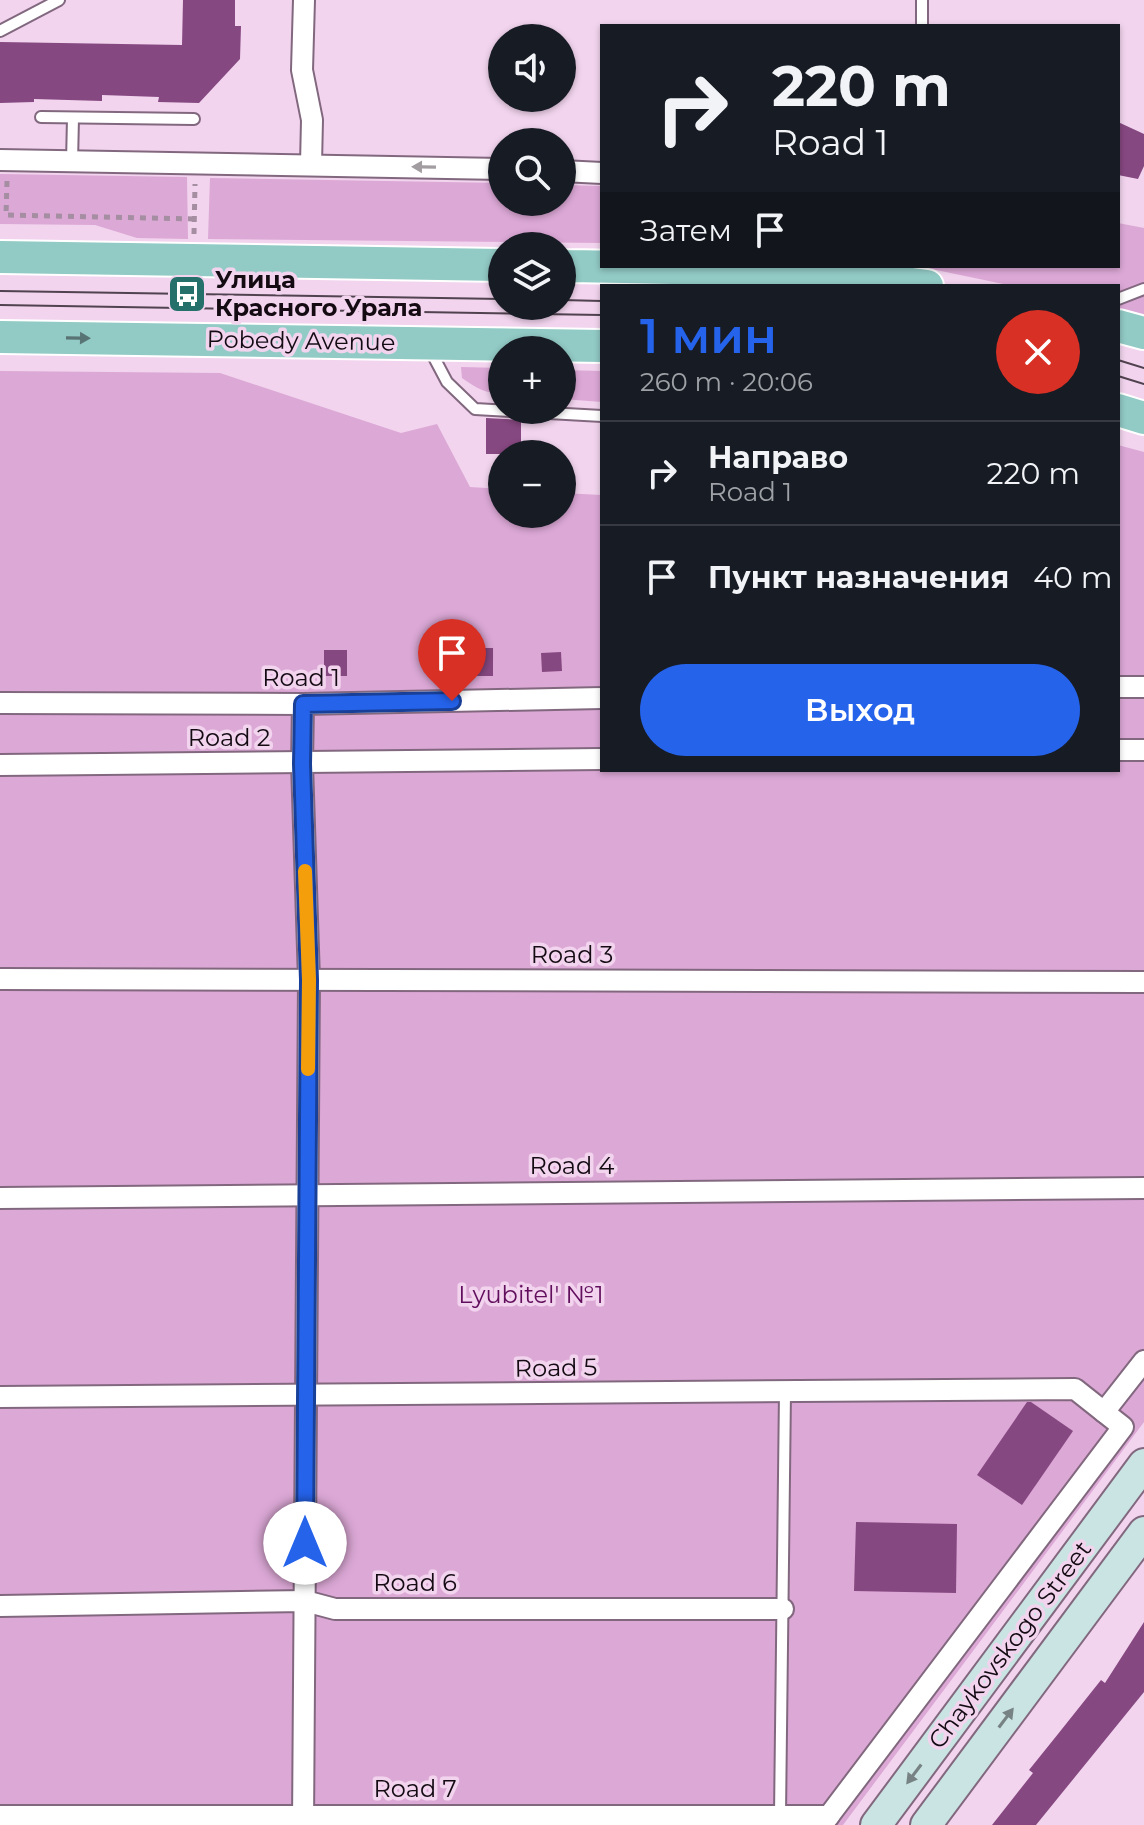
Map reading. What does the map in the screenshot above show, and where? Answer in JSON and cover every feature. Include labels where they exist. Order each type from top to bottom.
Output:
[{"type":"main road","points":[[0,257],[488,265]]},
{"type":"main road","points":[[576,266],[600,267]]},
{"type":"main road","points":[[640,268],[795,272],[915,284]]},
{"type":"main road","points":[[1120,327],[1144,333]]},
{"type":"main road","name":"Pobedy Avenue","points":[[0,337],[600,346]]},
{"type":"main road","points":[[1120,411],[1144,418]]},
{"type":"main road","name":"Chaykovskogo Street","points":[[876,1825],[1144,1464]]},
{"type":"main road","name":"Chaykovskogo Street","points":[[926,1825],[1141,1545]]},
{"type":"street","points":[[304,0],[302,70],[312,120],[311,164]]},
{"type":"street","points":[[4,160],[488,169]]},
{"type":"street","points":[[576,172],[600,173]]},
{"type":"street","points":[[888,268],[924,284]]},
{"type":"street","points":[[1120,687],[1144,687]]},
{"type":"street","name":"Road 1","points":[[0,703],[303,704],[600,698]]},
{"type":"street","points":[[303,704],[309,980],[303,1820]]},
{"type":"street","points":[[1120,750],[1144,750]]},
{"type":"street","name":"Road 2","points":[[0,765],[600,759]]},
{"type":"street","name":"Road 3","points":[[0,979],[1144,982]]},
{"type":"street","name":"Road 4","points":[[0,1198],[1144,1188]]},
{"type":"street","points":[[826,1820],[1123,1427],[1104,1412],[1144,1361]]},
{"type":"street","name":"Road 5","points":[[0,1397],[1075,1389],[1104,1412]]},
{"type":"street","name":"Road 6","points":[[0,1606],[305,1601],[335,1609],[783,1609]]},
{"type":"street","name":"Road 7","points":[[0,1816],[303,1820],[780,1815],[826,1820]]},
{"type":"lane","points":[[0,31],[59,0]]},
{"type":"lane","points":[[922,0],[922,24]]},
{"type":"lane","points":[[41,117],[194,119]]},
{"type":"lane","points":[[72,162],[73,118]]},
{"type":"lane","points":[[112,248],[154,259]]},
{"type":"lane","points":[[1120,298],[1144,289]]},
{"type":"lane","points":[[426,343],[447,382],[475,409],[600,416]]},
{"type":"lane","points":[[780,1815],[785,1392]]},
{"type":"path","points":[[4,160],[6,215],[194,219]]},
{"type":"path","points":[[194,239],[195,182]]},
{"type":"green space","points":[[0,174],[187,177],[188,239],[137,238],[95,225],[0,224]]},
{"type":"green space","points":[[210,178],[488,183],[488,216],[576,216],[576,185],[600,186],[600,243],[576,243],[576,232],[488,232],[488,242],[208,239]]},
{"type":"green space","points":[[1120,223],[1144,228],[1144,320],[1120,313],[1120,284],[1003,284],[927,268],[1120,268]]},
{"type":"green space","points":[[461,367],[488,368],[488,391],[476,387],[462,378]]},
{"type":"green space","points":[[576,370],[600,371],[600,402],[576,400]]},
{"type":"green space","name":"Lyubitel' №1","points":[[0,371],[220,373],[401,433],[437,424],[470,487],[488,488],[488,528],[576,528],[576,494],[600,495],[600,772],[1120,772],[1120,446],[1144,452],[1144,1422],[843,1825],[0,1825]]},
{"type":"building","points":[[183,0],[235,0],[235,26],[241,26],[240,59],[199,103],[158,102],[159,97],[102,95],[102,101],[34,99],[34,102],[0,103],[0,42],[182,45]]},
{"type":"building","points":[[1120,123],[1144,134],[1144,166],[1138,179],[1120,175]]},
{"type":"building","points":[[486,418],[488,424],[521,424],[521,440],[488,440],[486,454]]},
{"type":"building","points":[[469,648],[493,648],[493,676],[469,676]]},
{"type":"building","points":[[324,650],[347,650],[347,676],[324,676]]},
{"type":"building","points":[[561,652],[562,671],[542,672],[541,653]]},
{"type":"building","points":[[1027,1402],[1073,1431],[1022,1505],[977,1475]]},
{"type":"building","points":[[856,1522],[957,1524],[956,1593],[854,1591]]},
{"type":"building","points":[[1144,1622],[1144,1692],[1036,1825],[992,1825],[1033,1773],[1029,1770],[1101,1680],[1105,1683]]},
{"type":"tram line","points":[[0,291],[488,299]]},
{"type":"tram line","points":[[576,300],[600,301]]},
{"type":"tram line","points":[[0,305],[600,315]]},
{"type":"tram line","points":[[1120,361],[1144,368]]},
{"type":"tram line","points":[[1120,377],[1144,384]]},
{"type":"slow traffic","points":[[305,871],[308,1069]]},
{"type":"place","name":"Улица Красного Урала","points":[[187,294]]},
{"type":"route","points":[[305,1543],[309,980],[303,704],[452,701]]}]
